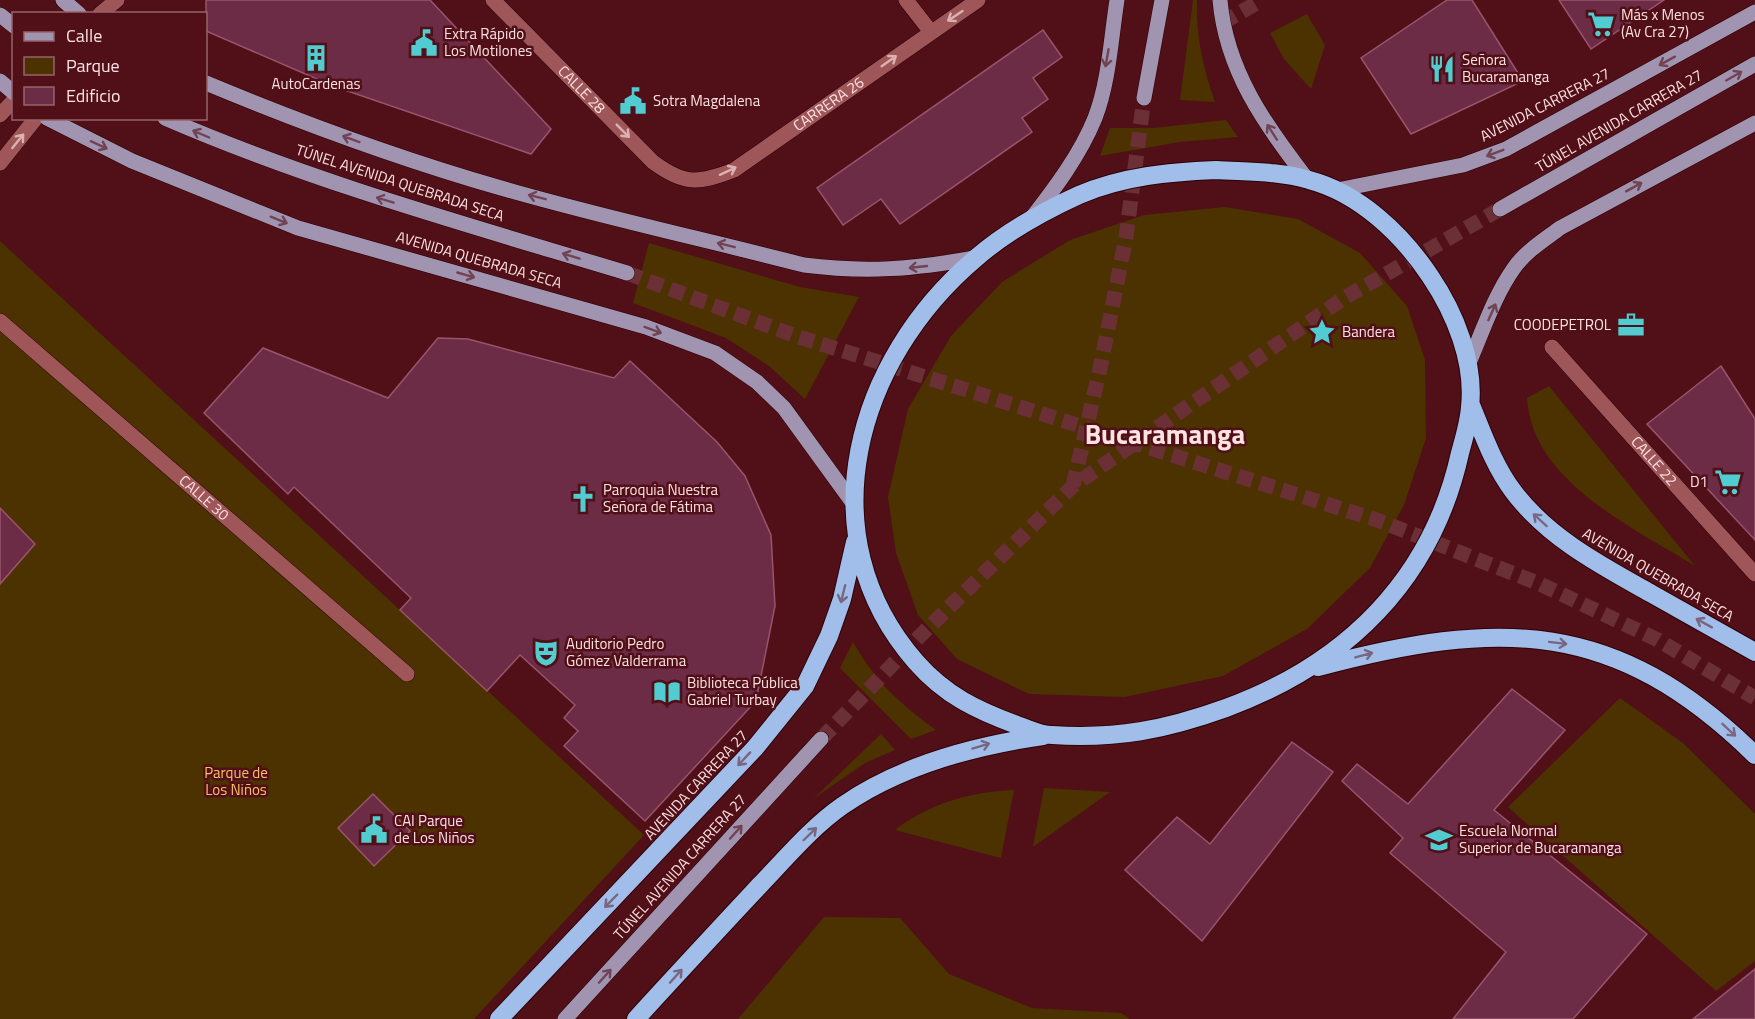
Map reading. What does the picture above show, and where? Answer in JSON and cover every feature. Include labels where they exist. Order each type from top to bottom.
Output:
[{"type":"highway","points":[[636,1019],[789,855],[841,806],[878,784],[936,760],[992,743],[1046,735],[1121,736],[1191,720],[1262,695],[1308,670],[1356,634],[1391,599],[1423,555],[1444,510],[1471,405],[1468,365],[1458,325],[1441,291],[1417,256],[1379,218],[1337,190],[1307,179],[1266,172],[1216,170],[1159,172],[1083,194],[1028,222],[975,258],[928,307],[900,344],[864,424],[856,460],[853,502],[856,537],[870,591],[896,639],[932,681],[975,710],[1046,735]]},
{"type":"highway","name":"AVENIDA QUEBRADA SECA","points":[[1471,405],[1491,453],[1513,491],[1534,515],[1564,541],[1602,566],[1755,652]]},
{"type":"highway","name":"AVENIDA CARRERA 27","points":[[499,1019],[755,748],[805,686],[829,636],[842,600],[856,537]]},
{"type":"highway","points":[[1308,670],[1382,651],[1438,641],[1485,636],[1576,645],[1624,661],[1671,686],[1724,725],[1755,755]]},
{"type":"main road","points":[[63,0],[77,12]]},
{"type":"main road","points":[[1028,222],[1062,177],[1095,118],[1117,0]]},
{"type":"main road","points":[[1144,98],[1162,0]]},
{"type":"main road","points":[[1220,0],[1222,23],[1237,73],[1274,137],[1307,179]]},
{"type":"main road","name":"AVENIDA CARRERA 27","points":[[1337,190],[1463,165],[1506,149],[1755,12]]},
{"type":"main road","points":[[0,15],[12,24]]},
{"type":"main road","name":"TÚNEL AVENIDA CARRERA 27","points":[[1500,209],[1755,64]]},
{"type":"main road","points":[[0,81],[12,91]]},
{"type":"main road","points":[[207,83],[365,144],[502,189],[804,265],[844,270],[884,271],[975,258]]},
{"type":"main road","name":"AVENIDA QUEBRADA SECA","points":[[51,120],[132,161],[298,228],[646,327],[716,353],[757,382],[784,408],[853,502]]},
{"type":"main road","name":"TÚNEL AVENIDA QUEBRADA SECA","points":[[169,120],[221,143],[349,189],[627,273]]},
{"type":"main road","points":[[1468,365],[1504,285],[1515,267],[1533,248],[1560,228],[1755,123]]},
{"type":"main road","name":"TÚNEL AVENIDA CARRERA 27","points":[[565,1019],[821,739]]},
{"type":"street","points":[[102,12],[117,0]]},
{"type":"street","name":"CALLE 28","points":[[493,0],[653,162],[672,176]]},
{"type":"street","points":[[906,0],[931,32]]},
{"type":"street","name":"CARRERA 26","points":[[672,176],[695,181],[734,170],[978,0]]},
{"type":"street","points":[[0,116],[12,102]]},
{"type":"street","points":[[0,163],[34,120]]},
{"type":"street","name":"CALLE 30","points":[[0,321],[407,674]]},
{"type":"street","name":"CALLE 22","points":[[1552,347],[1755,574]]},
{"type":"green space","points":[[1193,0],[1197,0],[1201,52],[1215,102],[1180,100]]},
{"type":"green space","points":[[1307,14],[1325,45],[1311,89],[1284,59],[1270,33]]},
{"type":"green space","points":[[1226,120],[1238,137],[1180,142],[1100,156],[1110,128],[1154,128]]},
{"type":"green space","points":[[1225,207],[1298,219],[1360,253],[1407,306],[1425,360],[1426,438],[1404,505],[1370,568],[1307,629],[1223,676],[1125,697],[1029,694],[957,659],[918,615],[896,553],[888,497],[908,409],[951,336],[1002,282],[1070,240],[1144,215]]},
{"type":"green space","name":"Parque de Los Niños","points":[[0,241],[644,835],[474,1019],[0,1019]]},
{"type":"green space","points":[[649,243],[800,287],[859,297],[805,399],[769,366],[726,338],[633,303]]},
{"type":"green space","points":[[1549,386],[1695,566],[1616,518],[1566,478],[1547,454],[1533,428],[1527,398]]},
{"type":"green space","points":[[853,642],[870,669],[889,691],[936,730],[911,739],[840,668]]},
{"type":"green space","points":[[1620,698],[1683,743],[1755,814],[1755,961],[1716,991],[1508,807]]},
{"type":"green space","points":[[881,734],[895,750],[865,763],[813,799]]},
{"type":"green space","points":[[1044,788],[1110,792],[1033,847]]},
{"type":"green space","points":[[1014,790],[1001,858],[895,830],[936,806],[966,796]]},
{"type":"green space","points":[[824,917],[900,918],[949,974],[1032,1008],[1121,1013],[1130,1019],[738,1019]]},
{"type":"building","points":[[206,0],[430,0],[551,129],[531,154],[333,86],[207,31]]},
{"type":"building","name":"Señora Bucaramanga","points":[[1447,0],[1472,0],[1523,81],[1411,134],[1361,58]]},
{"type":"building","name":"Más x Menos (Av Cra 27)","points":[[1559,0],[1664,0],[1591,49]]},
{"type":"building","points":[[1043,30],[1062,57],[1033,78],[1048,99],[1022,118],[1032,132],[900,224],[881,199],[843,225],[817,188]]},
{"type":"building","points":[[438,338],[468,339],[614,378],[630,361],[717,442],[745,476],[771,535],[775,606],[756,701],[645,821],[564,746],[578,731],[564,718],[575,705],[520,655],[487,691],[400,610],[411,598],[294,487],[288,494],[204,413],[263,348],[388,398]]},
{"type":"building","name":"D1","points":[[1721,366],[1755,419],[1755,540],[1647,424]]},
{"type":"building","points":[[0,508],[35,544],[0,584]]},
{"type":"building","points":[[1512,689],[1565,730],[1494,810],[1647,934],[1573,1019],[1453,1019],[1506,952],[1390,853],[1403,838],[1342,781],[1357,764],[1408,804]]},
{"type":"building","points":[[1292,742],[1333,772],[1202,941],[1125,870],[1177,817],[1210,844]]},
{"type":"building","name":"CAI Parque de Los Niños","points":[[373,794],[410,831],[374,866],[338,828]]},
{"type":"building","points":[[1755,969],[1755,1019],[1693,1019]]},
{"type":"tunnel","points":[[1222,23],[1262,0]]},
{"type":"tunnel","points":[[1073,486],[1101,364],[1126,237],[1144,98]]},
{"type":"tunnel","points":[[821,739],[920,636],[1073,486],[1344,298],[1500,209]]},
{"type":"tunnel","points":[[627,273],[793,335],[1377,520],[1540,584],[1658,640],[1755,698]]},
{"type":"place","name":"Más x Menos (Av Cra 27)","points":[[1601,24]]},
{"type":"place","name":"Extra Rápido Los Motilones","points":[[424,43]]},
{"type":"place","name":"AutoCardenas","points":[[316,58]]},
{"type":"place","name":"Señora Bucaramanga","points":[[1442,69]]},
{"type":"place","name":"Sotra Magdalena","points":[[633,101]]},
{"type":"place","name":"COODEPETROL","points":[[1631,325]]},
{"type":"place","name":"Bandera","points":[[1322,332]]},
{"type":"place","name":"D1","points":[[1728,482]]},
{"type":"place","name":"Parroquia Nuestra Señora de Fátima","points":[[583,499]]},
{"type":"place","name":"Auditorio Pedro Gómez Valderrama","points":[[546,653]]},
{"type":"place","name":"Biblioteca Pública Gabriel Turbay","points":[[667,692]]},
{"type":"place","name":"CAI Parque de Los Niños","points":[[374,830]]},
{"type":"place","name":"Escuela Normal Superior de Bucaramanga","points":[[1439,840]]},
{"type":"district","name":"Bucaramanga","points":[[1165,435]]}]
